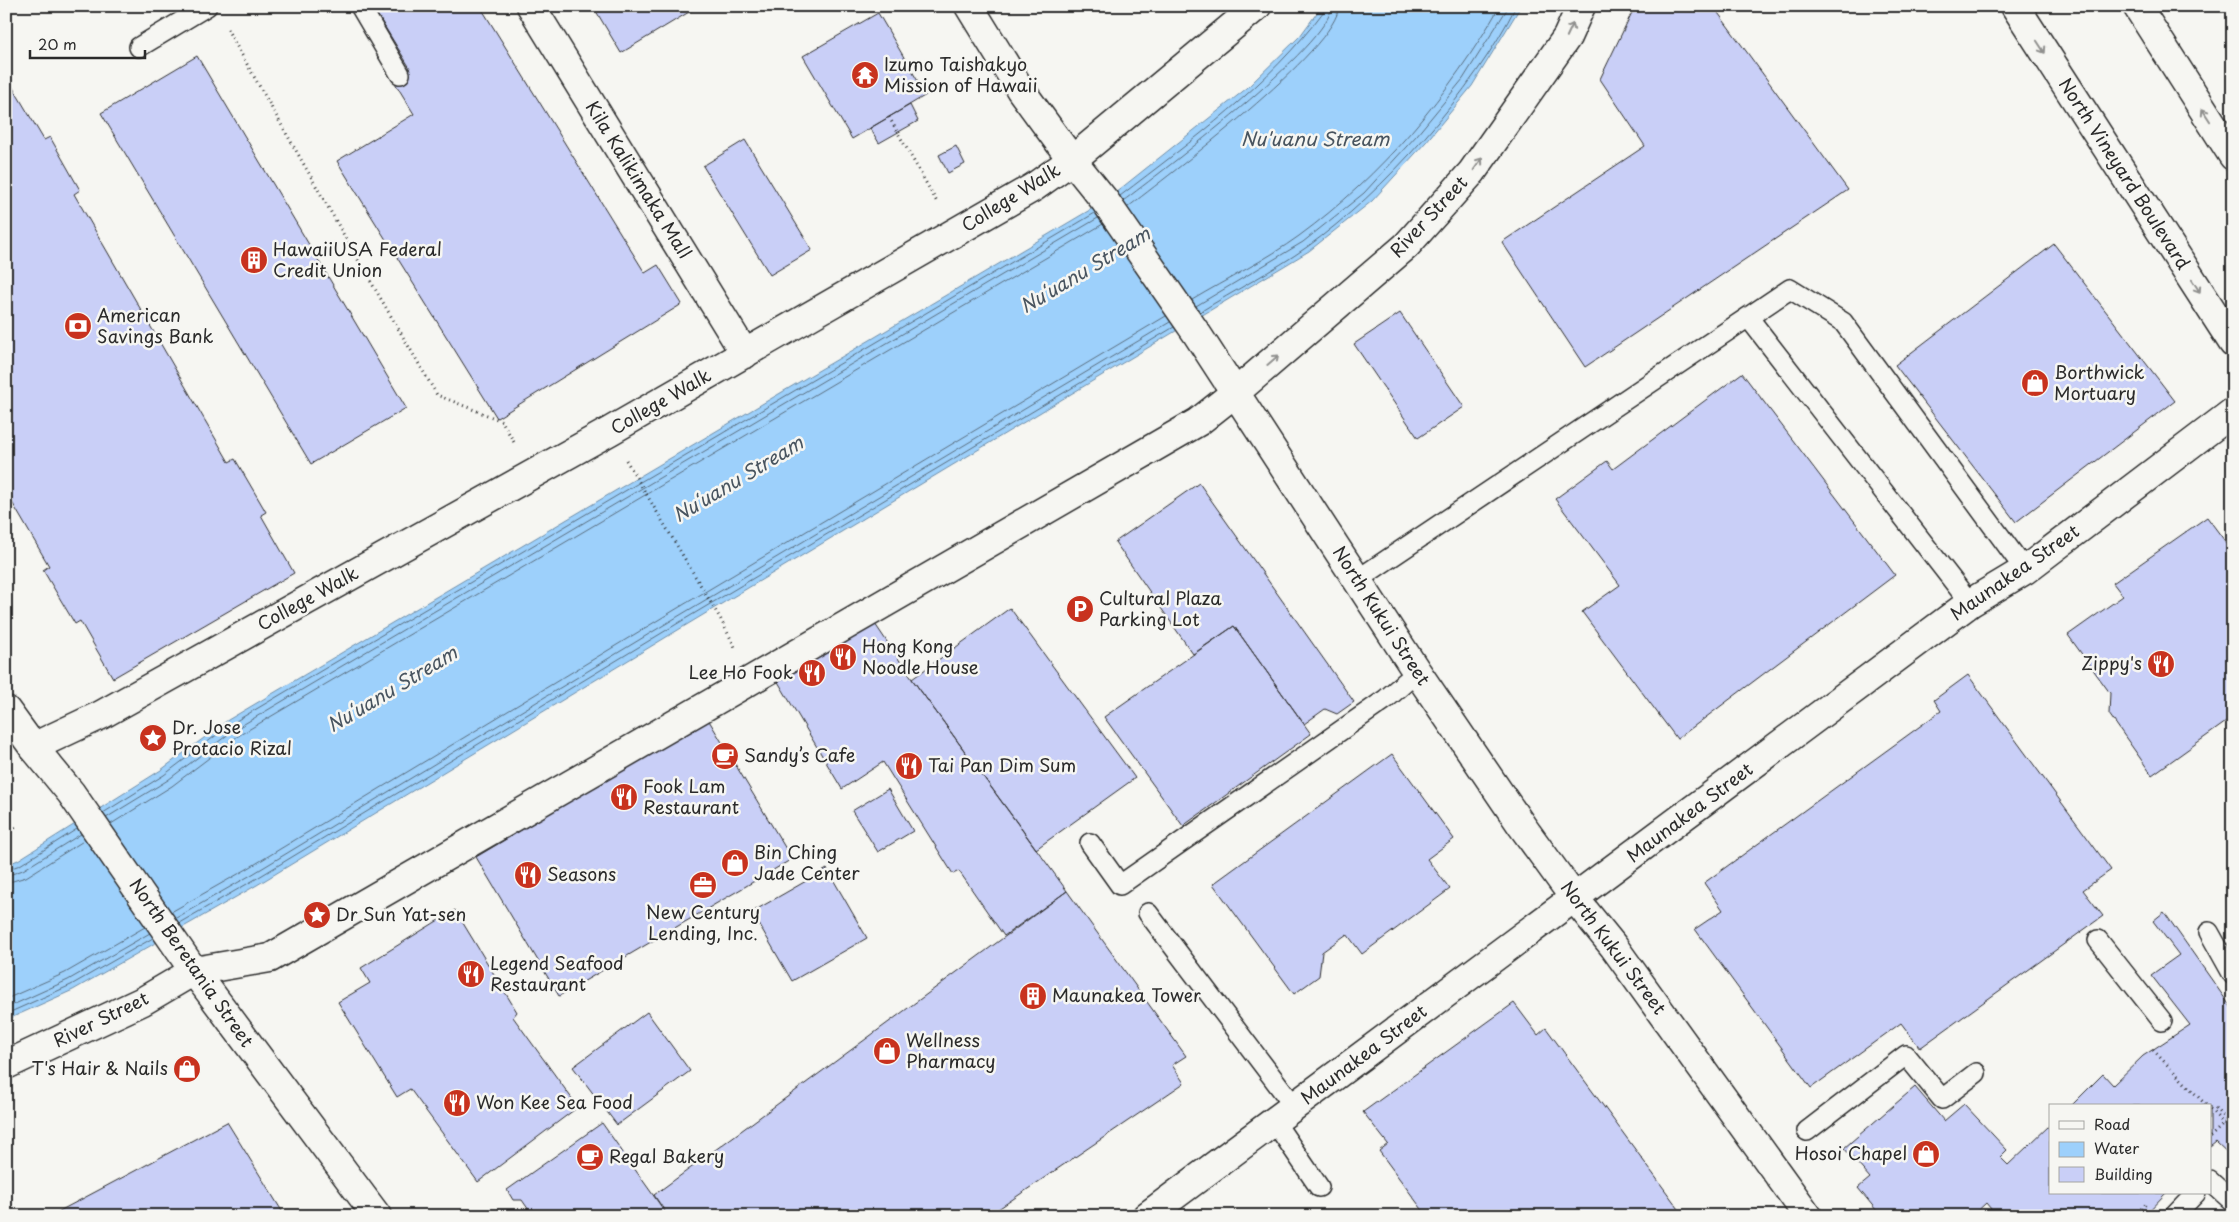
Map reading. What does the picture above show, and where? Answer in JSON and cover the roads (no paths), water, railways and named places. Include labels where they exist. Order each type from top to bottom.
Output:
[{"type":"street","name":"Kila Kalikimaka Mall","points":[[531,6],[745,354]]},
{"type":"street","name":"North Kukui Street","points":[[969,6],[1020,88],[1072,160],[1105,201],[1197,334],[1417,672],[1522,826],[1575,899],[1614,947],[1808,1216]]},
{"type":"street","name":"College Walk","points":[[33,747],[100,715],[532,475],[1034,187],[1072,160],[1257,6]]},
{"type":"street","name":"River Street","points":[[6,1065],[143,1001],[194,971],[270,958],[1198,422],[1236,392],[1406,246],[1472,172],[1567,37],[1581,6]]},
{"type":"street","name":"North Vineyard Boulevard","points":[[2015,6],[2233,343]]},
{"type":"street","points":[[2137,6],[2233,156]]},
{"type":"street","name":"Maunakea Street","points":[[1147,1216],[1970,603],[2025,570],[2233,412]]},
{"type":"street","name":"North Beretania Street","points":[[6,710],[71,794],[174,939],[194,971],[377,1216]]},
{"type":"lane","points":[[139,47],[206,6]]},
{"type":"lane","points":[[360,6],[400,74]]},
{"type":"lane","points":[[1357,580],[1790,290],[1843,322],[2025,570]]},
{"type":"lane","points":[[1748,317],[1970,603]]},
{"type":"lane","points":[[1090,843],[1120,885],[1378,704],[1417,672]]},
{"type":"lane","points":[[1148,913],[1284,1114],[1319,1187]]},
{"type":"lane","points":[[2210,932],[2233,975]]},
{"type":"lane","points":[[2098,940],[2162,1021]]},
{"type":"lane","points":[[1807,1131],[1906,1055],[1942,1099],[1976,1072]]},
{"type":"lane","points":[[2212,1183],[2233,1202]]},
{"type":"lane","points":[[2174,1216],[2195,1194]]},
{"type":"water","name":"Nu'uanu Stream","points":[[1322,6],[1521,6],[1472,86],[1426,142],[1372,201],[1309,251],[257,885],[73,990],[6,1020],[6,865],[18,860],[161,770],[228,720],[1105,201],[1247,88],[1300,36]]},
{"type":"place","name":"Izumo Taishakyo Mission of Hawaii","points":[[865,75]]},
{"type":"place","name":"HawaiiUSA Federal Credit Union","points":[[254,260]]},
{"type":"place","name":"American Savings Bank","points":[[78,326]]},
{"type":"place","name":"Borthwick Mortuary","points":[[2035,383]]},
{"type":"place","name":"Cultural Plaza Parking Lot","points":[[1080,609]]},
{"type":"place","name":"Hong Kong Noodle House","points":[[843,657]]},
{"type":"place","name":"Zippy's","points":[[2161,664]]},
{"type":"place","name":"Lee Ho Fook","points":[[812,673]]},
{"type":"place","name":"Dr. Jose Protacio Rizal","points":[[153,738]]},
{"type":"place","name":"Sandy’s Cafe","points":[[725,756]]},
{"type":"place","name":"Tai Pan Dim Sum","points":[[909,766]]},
{"type":"place","name":"Fook Lam Restaurant","points":[[624,797]]},
{"type":"place","name":"Bin Ching Jade Center","points":[[735,863]]},
{"type":"place","name":"Seasons","points":[[528,875]]},
{"type":"place","name":"New Century Lending, Inc.","points":[[703,885]]},
{"type":"place","name":"Dr Sun Yat-sen","points":[[317,915]]},
{"type":"place","name":"Legend Seafood Restaurant","points":[[471,974]]},
{"type":"place","name":"Maunakea Tower","points":[[1033,996]]},
{"type":"place","name":"Wellness Pharmacy","points":[[887,1051]]},
{"type":"place","name":"T's Hair & Nails","points":[[187,1069]]},
{"type":"place","name":"Won Kee Sea Food","points":[[457,1103]]},
{"type":"place","name":"Hosoi Chapel","points":[[1926,1154]]},
{"type":"place","name":"Regal Bakery","points":[[590,1157]]},
{"type":"water label","name":"Nuʻuanu Stream","points":[[1085,270]]},
{"type":"water label","name":"Nuʻuanu Stream","points":[[738,479]]},
{"type":"water label","name":"Nuʻuanu Stream","points":[[392,689]]}]
